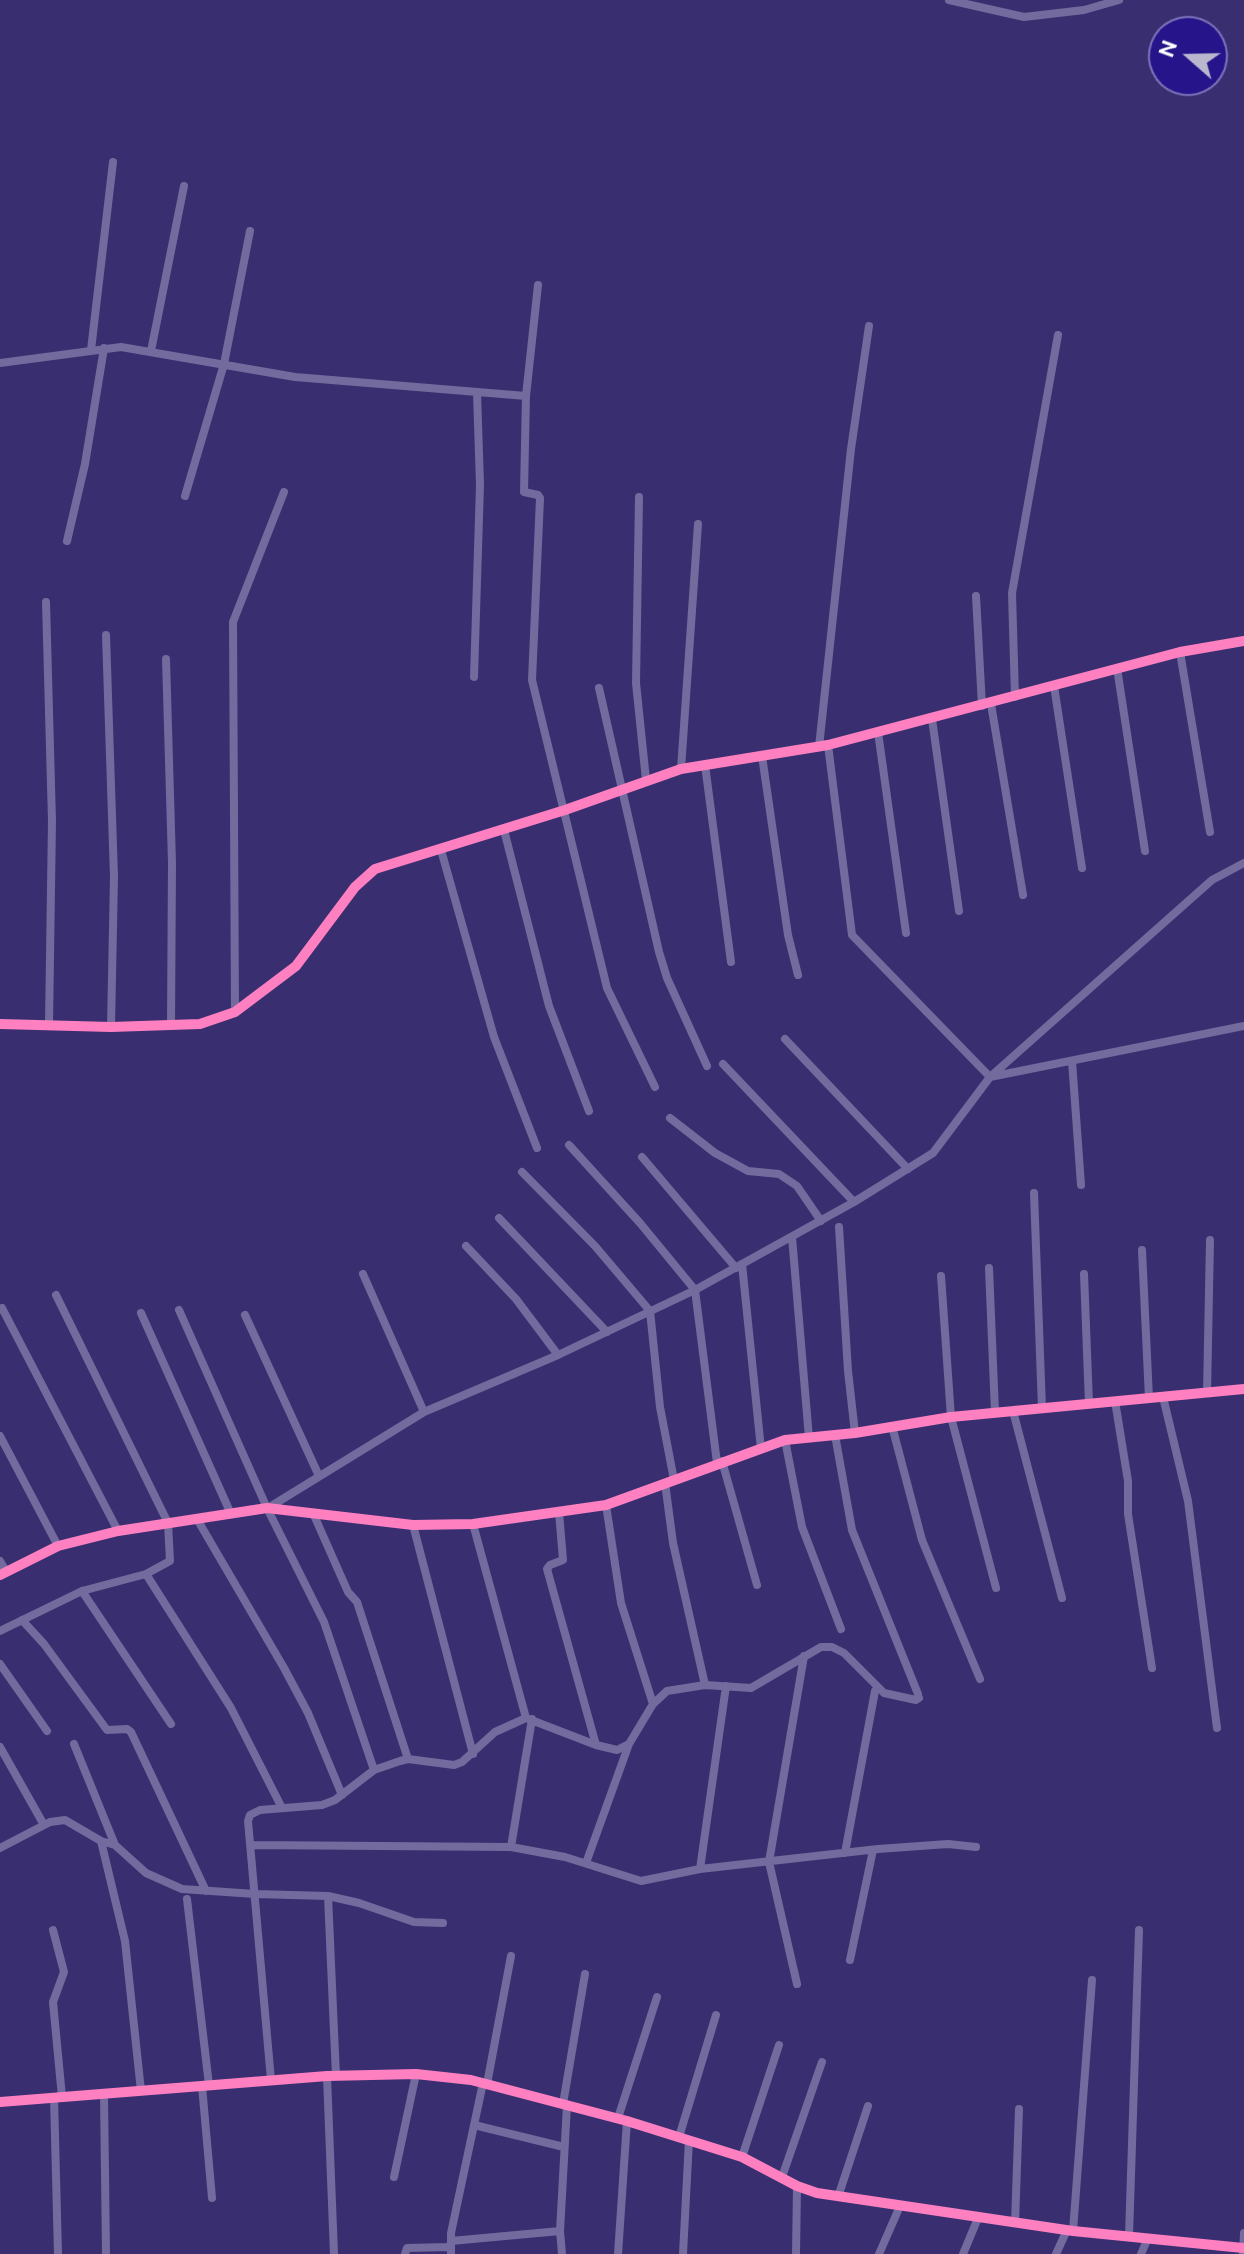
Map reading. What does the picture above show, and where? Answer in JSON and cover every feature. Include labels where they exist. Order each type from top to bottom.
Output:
[{"type":"street","points":[[949,0],[986,5],[1024,17],[1084,10],[1118,0]]},
{"type":"street","points":[[1056,13],[1057,0]]},
{"type":"street","points":[[91,350],[113,162]]},
{"type":"street","points":[[151,351],[184,186]]},
{"type":"street","points":[[185,496],[224,364],[250,231]]},
{"type":"street","points":[[538,285],[526,396],[524,492],[540,498],[532,680],[607,988],[655,1087]]},
{"type":"street","points":[[869,326],[851,449],[823,746],[852,935],[990,1077]]},
{"type":"street","points":[[1015,697],[1012,593],[1058,335]]},
{"type":"street","points":[[0,363],[121,347],[295,377],[526,396]]},
{"type":"street","points":[[67,541],[85,464],[104,348]]},
{"type":"street","points":[[474,677],[480,485],[477,392]]},
{"type":"street","points":[[235,1012],[233,622],[284,492]]},
{"type":"street","points":[[639,497],[636,683],[646,780]]},
{"type":"street","points":[[681,769],[698,524]]},
{"type":"street","points":[[976,596],[986,705],[1023,895]]},
{"type":"street","points":[[46,602],[52,821],[49,1024]]},
{"type":"street","points":[[106,635],[114,877],[111,1027]]},
{"type":"street","points":[[0,1024],[111,1027],[200,1024],[235,1012],[296,966],[366,874],[375,869],[504,830],[681,769],[823,746],[1180,652],[1244,641]]},
{"type":"street","points":[[1180,652],[1210,832]]},
{"type":"street","points":[[166,659],[172,863],[171,1025]]},
{"type":"street","points":[[1117,668],[1145,851]]},
{"type":"street","points":[[1054,686],[1082,868]]},
{"type":"street","points":[[599,688],[659,952],[667,978],[707,1066]]},
{"type":"street","points":[[932,719],[959,911]]},
{"type":"street","points":[[878,732],[906,933]]},
{"type":"street","points":[[762,756],[788,935],[798,975]]},
{"type":"street","points":[[705,765],[731,962]]},
{"type":"street","points":[[504,830],[549,1006],[589,1111]]},
{"type":"street","points":[[441,850],[494,1037],[537,1148]]},
{"type":"street","points":[[267,1508],[424,1412],[558,1355],[695,1290],[821,1221],[933,1153],[990,1077],[1212,880],[1244,863]]},
{"type":"street","points":[[990,1077],[1244,1026]]},
{"type":"street","points":[[785,1039],[908,1169]]},
{"type":"street","points":[[1072,1061],[1081,1185]]},
{"type":"street","points":[[723,1064],[854,1202]]},
{"type":"street","points":[[670,1118],[715,1153],[748,1171],[779,1174],[797,1186],[821,1221]]},
{"type":"street","points":[[569,1145],[640,1223],[695,1290],[720,1462],[757,1585]]},
{"type":"street","points":[[642,1157],[739,1266],[761,1449]]},
{"type":"street","points":[[522,1172],[595,1246],[650,1311],[670,1481],[673,1543],[705,1685]]},
{"type":"street","points":[[1034,1193],[1042,1408]]},
{"type":"street","points":[[499,1218],[607,1332]]},
{"type":"street","points":[[839,1227],[855,1433]]},
{"type":"street","points":[[792,1237],[809,1438]]},
{"type":"street","points":[[1207,1393],[1210,1240]]},
{"type":"street","points":[[466,1246],[516,1299],[558,1355]]},
{"type":"street","points":[[1142,1250],[1149,1398]]},
{"type":"street","points":[[989,1268],[995,1412]]},
{"type":"street","points":[[363,1274],[424,1412]]},
{"type":"street","points":[[1084,1274],[1089,1404]]},
{"type":"street","points":[[941,1276],[951,1417],[996,1588]]},
{"type":"street","points":[[0,1631],[82,1591],[146,1574],[170,1561],[168,1523],[56,1295]]},
{"type":"street","points":[[2,1308],[118,1531]]},
{"type":"street","points":[[179,1310],[267,1508],[324,1622],[374,1770]]},
{"type":"street","points":[[141,1313],[231,1514]]},
{"type":"street","points":[[245,1315],[319,1476]]},
{"type":"street","points":[[0,1561],[3,1573],[58,1546],[118,1531],[267,1508],[413,1525],[473,1524],[606,1505],[785,1440],[995,1412],[1244,1389]]},
{"type":"street","points":[[1163,1397],[1188,1501],[1217,1728]]},
{"type":"street","points":[[1115,1401],[1128,1481],[1128,1514],[1152,1668]]},
{"type":"street","points":[[1013,1411],[1062,1598]]},
{"type":"street","points":[[892,1426],[922,1540],[980,1679]]},
{"type":"street","points":[[586,1863],[629,1744],[653,1704],[667,1691],[705,1685],[751,1688],[821,1647],[832,1647],[844,1653],[884,1693],[916,1700],[919,1696],[852,1530],[835,1435]]},
{"type":"street","points":[[0,1436],[58,1546]]},
{"type":"street","points":[[785,1440],[802,1527],[841,1629]]},
{"type":"street","points":[[606,1505],[621,1603],[653,1704]]},
{"type":"street","points":[[559,1512],[563,1560],[547,1569],[596,1745]]},
{"type":"street","points":[[313,1513],[348,1592],[357,1602],[408,1759]]},
{"type":"street","points":[[197,1519],[308,1713],[342,1795]]},
{"type":"street","points":[[473,1524],[529,1718],[511,1847]]},
{"type":"street","points":[[413,1525],[473,1754]]},
{"type":"street","points":[[146,1574],[231,1708],[282,1808]]},
{"type":"street","points":[[82,1591],[171,1724]]},
{"type":"street","points":[[22,1620],[44,1644],[107,1730],[127,1729],[131,1732],[206,1891]]},
{"type":"street","points":[[797,1984],[769,1862],[804,1656]]},
{"type":"street","points":[[0,1664],[47,1731]]},
{"type":"street","points":[[700,1869],[726,1686]]},
{"type":"street","points":[[845,1853],[875,1691]]},
{"type":"street","points":[[271,2080],[248,1821],[250,1815],[260,1810],[322,1805],[342,1795],[374,1770],[408,1759],[454,1765],[473,1754],[495,1732],[529,1718],[596,1745],[617,1750],[629,1744]]},
{"type":"street","points":[[74,1744],[115,1845],[146,1873],[182,1889],[328,1896],[414,1922],[443,1923]]},
{"type":"street","points":[[0,1747],[44,1825]]},
{"type":"street","points":[[0,1848],[44,1825],[65,1820],[101,1841],[115,1845]]},
{"type":"street","points":[[101,1841],[125,1941],[141,2091]]},
{"type":"street","points":[[251,1845],[511,1847],[586,1863],[641,1881],[700,1869],[873,1850],[948,1844],[976,1847]]},
{"type":"street","points":[[850,1960],[873,1850]]},
{"type":"street","points":[[328,1896],[334,2254]]},
{"type":"street","points":[[187,1899],[206,2086],[212,2198]]},
{"type":"street","points":[[53,1930],[64,1972],[53,2002],[58,2097],[58,2254]]},
{"type":"street","points":[[1129,2236],[1139,1930]]},
{"type":"street","points":[[450,2247],[511,1956]]},
{"type":"street","points":[[562,2254],[560,2231],[565,2104],[585,1974]]},
{"type":"street","points":[[1056,2254],[1070,2230],[1092,1980]]},
{"type":"street","points":[[618,2254],[622,2120],[657,1997]]},
{"type":"street","points":[[679,2137],[716,2015]]},
{"type":"street","points":[[742,2157],[779,2045]]},
{"type":"street","points":[[782,2177],[822,2062]]},
{"type":"street","points":[[394,2177],[416,2074]]},
{"type":"street","points":[[0,2102],[271,2080],[416,2074],[485,2084],[622,2120],[742,2157],[797,2186],[838,2197],[1232,2251],[1243,2251],[1244,2233]]},
{"type":"street","points":[[104,2094],[106,2254]]},
{"type":"street","points":[[838,2197],[868,2106]]},
{"type":"street","points":[[1015,2223],[1019,2109]]},
{"type":"street","points":[[474,2125],[564,2147]]},
{"type":"street","points":[[683,2254],[689,2140]]},
{"type":"street","points":[[796,2254],[797,2186]]},
{"type":"street","points":[[879,2254],[900,2206]]},
{"type":"street","points":[[963,2254],[978,2218]]},
{"type":"street","points":[[405,2254],[407,2248],[450,2247],[560,2231]]},
{"type":"street","points":[[1141,2254],[1148,2238]]},
{"type":"cycle path","points":[[0,1024],[111,1027],[200,1024],[235,1012],[296,966],[355,887],[375,869],[565,810],[681,769],[828,745],[1180,652],[1244,641]]},
{"type":"cycle path","points":[[0,1575],[58,1546],[118,1531],[267,1508],[413,1525],[473,1524],[606,1505],[785,1440],[855,1433],[951,1417],[1244,1389]]},
{"type":"cycle path","points":[[0,2102],[327,2076],[416,2074],[471,2080],[627,2121],[742,2157],[817,2193],[1073,2231],[1243,2248]]}]
